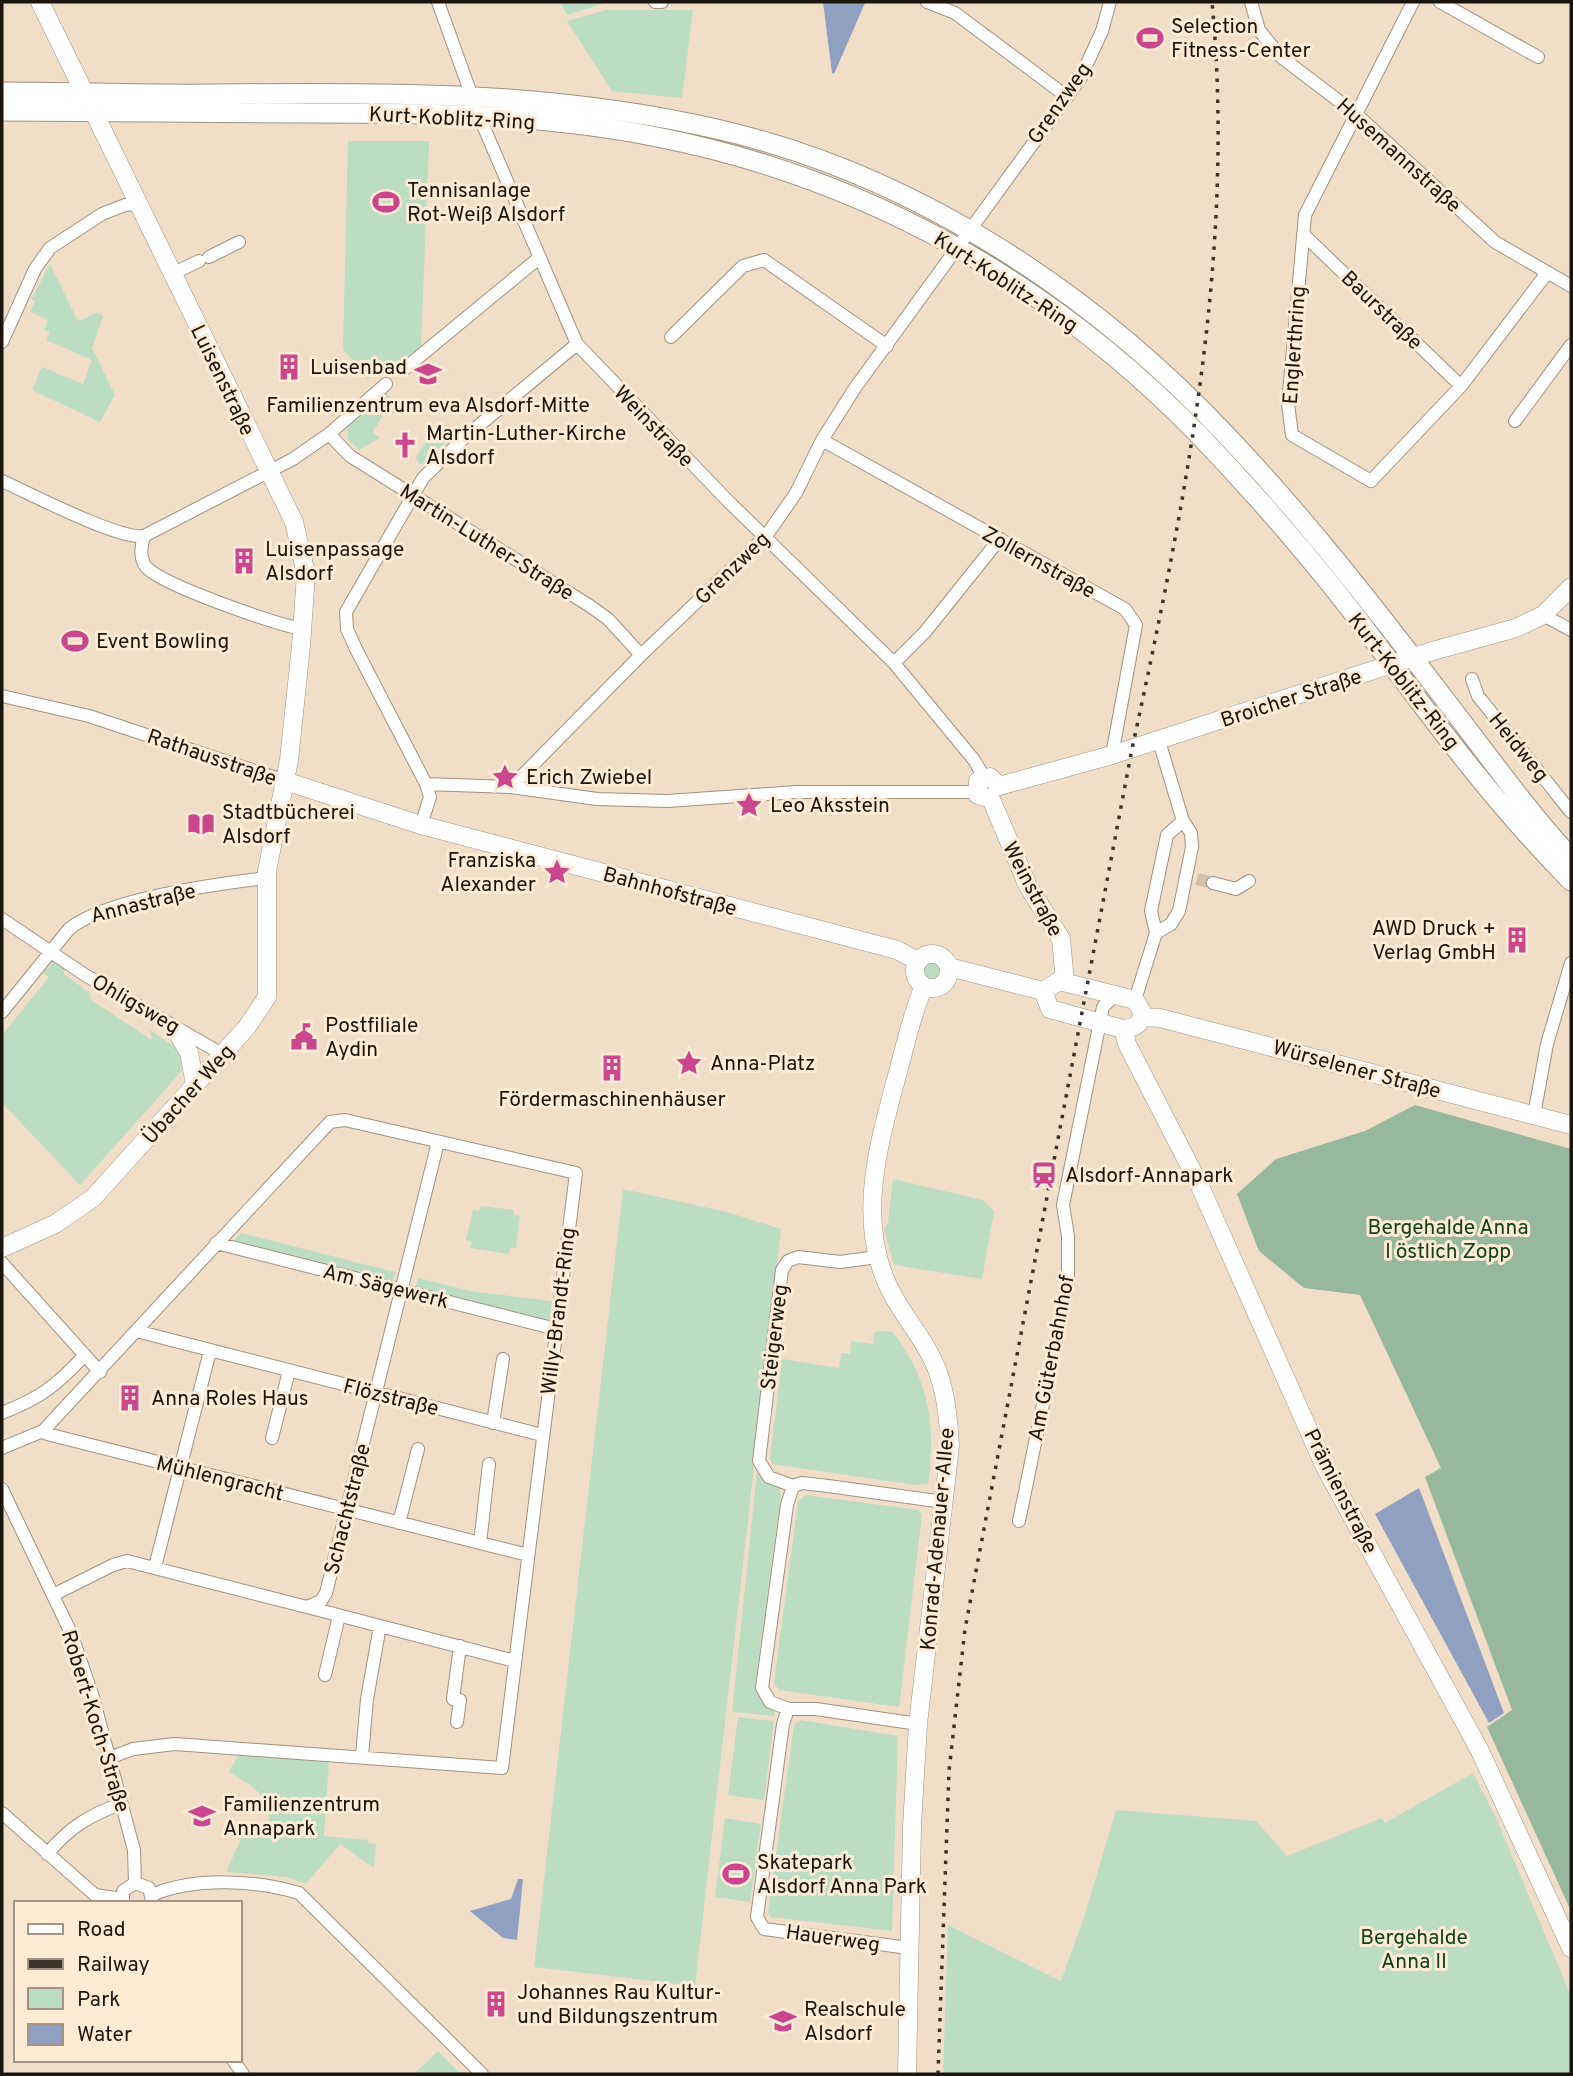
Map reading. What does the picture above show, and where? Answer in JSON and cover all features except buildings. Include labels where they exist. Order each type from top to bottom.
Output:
[{"type":"main road","name":"Luisenstraße","points":[[40,2],[294,522],[302,547],[306,587],[285,782]]},
{"type":"main road","name":"Kurt-Koblitz-Ring","points":[[2,92],[341,92],[593,107],[717,128],[808,156],[889,188],[963,237],[1084,306],[1172,381],[1229,437],[1293,511],[1571,858]]},
{"type":"main road","name":"Kurt-Koblitz-Ring","points":[[2,111],[441,113],[589,126],[655,136],[726,152],[963,237],[1155,391],[1265,509],[1498,801],[1571,881]]},
{"type":"main road","name":"Broicher Straße","points":[[987,789],[1159,741],[1411,658],[1516,628],[1543,615],[1571,587]]},
{"type":"main road","name":"Rathausstraße","points":[[285,782],[421,825]]},
{"type":"main road","name":"Übacher Weg","points":[[2,1248],[55,1224],[93,1198],[258,1013],[267,998],[266,878],[285,782]]},
{"type":"main road","name":"Weinstraße","points":[[987,789],[1028,886],[1061,939],[1065,982]]},
{"type":"main road","name":"Bahnhofstraße","points":[[421,825],[897,950],[918,961]]},
{"type":"main road","points":[[935,954],[944,959],[948,967],[942,984],[924,986],[915,972],[918,961],[926,955],[935,954]]},
{"type":"main road","points":[[948,967],[1043,991]]},
{"type":"main road","points":[[1043,991],[1049,984],[1065,982],[1130,1002]]},
{"type":"main road","name":"Konrad-Adenauer-Allee","points":[[907,2074],[918,1724],[950,1446],[948,1410],[940,1377],[929,1351],[898,1306],[877,1257],[872,1203],[884,1121],[924,986]]},
{"type":"main road","points":[[1043,991],[1050,1009],[1121,1028],[1136,1026],[1130,1002]]},
{"type":"main road","points":[[1121,1028],[1113,1021],[1114,1005],[1130,1002]]},
{"type":"main road","name":"Würselener Straße","points":[[1130,1002],[1186,1025],[1571,1125]]},
{"type":"main road","name":"Prämienstraße","points":[[1121,1028],[1199,1185],[1325,1467],[1479,1749],[1571,1948]]},
{"type":"main road","points":[[176,1030],[189,1053],[195,1084]]},
{"type":"street","name":"Weinstraße","points":[[438,2],[472,98],[577,344],[894,663],[974,760],[987,789]]},
{"type":"street","points":[[655,2],[662,2]]},
{"type":"street","points":[[927,2],[955,13],[1066,96]]},
{"type":"street","name":"Grenzweg","points":[[511,787],[641,654],[766,537],[796,493],[822,440],[855,388],[1066,96],[1091,57],[1110,2]]},
{"type":"street","name":"Husemannstraße","points":[[1251,2],[1259,30],[1275,51],[1356,114],[1495,242],[1571,286]]},
{"type":"street","name":"Englerthring","points":[[1413,2],[1305,215],[1288,404],[1292,435],[1371,481],[1461,386],[1547,273]]},
{"type":"street","points":[[1440,2],[1538,57]]},
{"type":"street","points":[[2,342],[35,269],[45,254],[67,234],[90,224],[109,210],[138,204]]},
{"type":"street","name":"Baurstraße","points":[[1303,234],[1461,386]]},
{"type":"street","points":[[172,274],[239,242]]},
{"type":"street","points":[[403,370],[540,257]]},
{"type":"street","points":[[671,337],[743,265],[764,260],[887,346]]},
{"type":"street","points":[[421,825],[430,797],[426,784],[360,659],[345,621],[346,612],[423,478],[465,437],[577,344]]},
{"type":"street","points":[[1516,421],[1571,345]]},
{"type":"street","points":[[2,481],[86,519],[131,536],[144,536],[269,473],[329,434],[386,384]]},
{"type":"street","name":"Martin-Luther-Straße","points":[[329,434],[350,456],[590,606],[608,619],[641,654]]},
{"type":"street","name":"Zollernstraße","points":[[822,440],[1125,609],[1136,625],[1112,755]]},
{"type":"street","points":[[144,536],[141,554],[148,569],[222,604],[302,629]]},
{"type":"street","points":[[894,663],[925,632],[999,541]]},
{"type":"street","points":[[1543,615],[1570,627]]},
{"type":"street","name":"Heidweg","points":[[1472,679],[1478,696],[1571,812]]},
{"type":"street","name":"Rathausstraße","points":[[2,696],[89,716],[285,782]]},
{"type":"street","points":[[1159,741],[1183,821],[1191,833],[1191,878],[1179,911],[1171,924],[1156,933],[1151,911],[1167,835],[1183,821]]},
{"type":"street","name":"Broicher Straße","points":[[426,784],[511,787],[597,799],[667,801],[797,792],[987,789]]},
{"type":"street","name":"Annastraße","points":[[2,1012],[69,929],[97,911],[266,878]]},
{"type":"street","points":[[1213,883],[1236,888],[1249,881]]},
{"type":"street","points":[[2,919],[51,951]]},
{"type":"street","name":"Am Güterbahnhof","points":[[1019,1521],[1068,1282],[1068,1236],[1063,1205],[1099,1023],[1105,1002],[1130,1002],[1144,971],[1156,933]]},
{"type":"street","name":"Ohligsweg","points":[[51,951],[176,1030],[222,1054]]},
{"type":"street","points":[[1534,1115],[1547,1044],[1571,963]]},
{"type":"street","name":"Willy-Brandt-Ring","points":[[2,1448],[43,1431],[330,1122],[345,1120],[576,1173],[502,1768],[175,1744],[133,1749],[109,1758]]},
{"type":"street","name":"Schachtstraße","points":[[307,1607],[321,1601],[326,1593],[439,1142]]},
{"type":"street","name":"Am Sägewerk","points":[[216,1243],[556,1329]]},
{"type":"street","name":"Steigerweg","points":[[793,1486],[769,1477],[759,1461],[782,1270],[788,1261],[798,1257],[840,1262],[877,1257]]},
{"type":"street","points":[[2,1264],[100,1372]]},
{"type":"street","name":"Flözstraße","points":[[136,1331],[542,1435]]},
{"type":"street","points":[[155,1567],[210,1351]]},
{"type":"street","points":[[2,1413],[41,1397],[58,1385],[84,1356]]},
{"type":"street","points":[[493,1423],[503,1359]]},
{"type":"street","points":[[272,1438],[289,1371]]},
{"type":"street","name":"Mühlengracht","points":[[43,1431],[528,1555]]},
{"type":"street","points":[[399,1523],[418,1449]]},
{"type":"street","points":[[480,1543],[489,1464]]},
{"type":"street","points":[[918,1724],[816,1709],[789,1709],[771,1702],[762,1688],[787,1505],[793,1486],[802,1483],[944,1502]]},
{"type":"street","name":"Robert-Koch-Straße","points":[[2,1489],[7,1514],[54,1595],[71,1633],[92,1694],[135,1857],[135,1883]]},
{"type":"street","points":[[54,1595],[120,1562],[155,1567],[515,1661]]},
{"type":"street","points":[[325,1675],[339,1616]]},
{"type":"street","points":[[362,1756],[366,1699],[380,1626]]},
{"type":"street","points":[[457,1722],[460,1700],[453,1699],[460,1646]]},
{"type":"street","name":"Hauerweg","points":[[789,1709],[783,1724],[758,1908],[759,1924],[764,1929],[909,1948]]},
{"type":"street","points":[[47,1854],[64,1834],[84,1818],[121,1804]]},
{"type":"street","points":[[2,1813],[95,1895],[122,1901],[123,1891],[135,1883],[142,1884],[152,1899],[186,1883],[268,1886],[299,1892],[482,2074]]},
{"type":"green space","points":[[560,2],[608,2],[567,15]]},
{"type":"green space","points":[[606,10],[693,10],[682,98],[612,91],[567,21]]},
{"type":"green space","name":"Tennisanlage Rot-Weiß Alsdorf","points":[[348,141],[429,141],[421,347],[406,362],[389,361],[368,379],[343,349]]},
{"type":"green space","points":[[50,264],[78,321],[97,313],[103,316],[92,348],[115,395],[100,422],[32,390],[42,367],[83,384],[92,360],[46,340],[50,332],[44,330],[48,320],[30,312],[35,301],[31,300]]},
{"type":"green space","points":[[384,390],[397,405],[394,414],[386,410],[373,432],[380,438],[359,450],[348,439],[347,422]]},
{"type":"green space","points":[[434,429],[454,430],[454,434],[421,465],[415,459]]},
{"type":"green space","points":[[932,958],[941,961],[944,970],[941,979],[932,982],[923,979],[920,970],[923,961]]},
{"type":"green space","points":[[55,961],[64,966],[64,974],[90,993],[91,1000],[152,1040],[150,1030],[175,1047],[184,1062],[180,1073],[80,1185],[2,1103],[2,1035],[49,977],[43,972]]},
{"type":"green space","name":"Bergehalde Anna I östlich Zopp","points":[[1415,1105],[1571,1149],[1571,1911],[1487,1727],[1512,1710],[1425,1477],[1441,1468],[1360,1295],[1304,1288],[1259,1251],[1237,1194],[1276,1159],[1365,1131]]},
{"type":"green space","points":[[893,1179],[983,1200],[994,1211],[982,1279],[894,1265],[884,1229],[888,1223]]},
{"type":"green space","points":[[623,1189],[727,1212],[781,1229],[695,1986],[534,1967]]},
{"type":"green space","points":[[481,1206],[514,1210],[514,1215],[520,1216],[516,1248],[510,1248],[509,1254],[470,1248],[472,1242],[466,1240],[473,1210],[479,1211]]},
{"type":"green space","points":[[241,1233],[395,1272],[393,1284],[232,1243]]},
{"type":"green space","points":[[418,1278],[470,1291],[552,1301],[549,1323],[415,1289]]},
{"type":"green space","points":[[893,1332],[922,1386],[930,1423],[928,1484],[915,1485],[772,1464],[770,1458],[782,1359],[839,1368],[841,1353],[850,1354],[851,1341],[873,1344],[874,1333]]},
{"type":"green space","points":[[757,1472],[766,1482],[778,1487],[781,1495],[755,1687],[762,1700],[775,1712],[775,1716],[732,1712]]},
{"type":"green space","points":[[805,1495],[919,1510],[922,1515],[899,1707],[779,1690],[774,1683],[798,1502]]},
{"type":"green space","points":[[738,1717],[774,1721],[764,1800],[728,1795]]},
{"type":"green space","points":[[801,1720],[898,1736],[892,1931],[771,1917],[768,1912],[794,1725]]},
{"type":"green space","points":[[239,1755],[329,1761],[324,1836],[368,1840],[368,1843],[376,1844],[374,1868],[340,1844],[306,1884],[287,1877],[226,1872],[244,1833],[257,1831],[269,1820],[269,1811],[257,1791],[228,1772]]},
{"type":"green space","name":"Bergehalde Anna II","points":[[1473,1773],[1496,1818],[1571,1996],[1571,2074],[943,2074],[948,1925],[1061,1981],[1084,1917],[1116,1810],[1256,1821],[1287,1856],[1382,1818],[1385,1823]]},
{"type":"green space","name":"Skatepark Alsdorf Anna Park","points":[[725,1818],[761,1824],[750,1902],[715,1897]]},
{"type":"green space","points":[[438,2051],[461,2074],[414,2074]]},
{"type":"water","points":[[823,2],[865,3],[834,74],[832,73]]},
{"type":"water","points":[[1419,1488],[1504,1713],[1489,1723],[1375,1514]]},
{"type":"water","points":[[518,1879],[523,1879],[517,1940],[503,1938],[470,1911],[511,1899]]},
{"type":"tunnel","points":[[1197,879],[1213,883]]},
{"type":"railway","points":[[938,2074],[949,1771],[965,1629],[1132,749],[1170,564],[1201,378],[1217,190],[1218,96],[1212,2]]},
{"type":"place","name":"Selection Fitness-Center","points":[[1150,38]]},
{"type":"place","name":"Tennisanlage Rot-Weiß Alsdorf","points":[[386,202]]},
{"type":"place","name":"Luisenbad","points":[[289,367]]},
{"type":"place","name":"Familienzentrum eva Alsdorf-Mitte","points":[[428,374]]},
{"type":"place","name":"Martin-Luther-Kirche Alsdorf","points":[[405,445]]},
{"type":"place","name":"Luisenpassage Alsdorf","points":[[244,561]]},
{"type":"place","name":"Event Bowling","points":[[75,641]]},
{"type":"place","name":"Erich Zwiebel","points":[[505,777]]},
{"type":"place","name":"Leo Aksstein","points":[[749,805]]},
{"type":"place","name":"Stadtbücherei Alsdorf","points":[[201,824]]},
{"type":"place","name":"Franziska Alexander","points":[[557,872]]},
{"type":"place","name":"AWD Druck + Verlag GmbH","points":[[1517,940]]},
{"type":"place","name":"Postfiliale Aydin","points":[[304,1037]]},
{"type":"place","name":"Anna-Platz","points":[[689,1063]]},
{"type":"place","name":"Fördermaschinenhäuser","points":[[612,1068]]},
{"type":"place","name":"Alsdorf-Annapark","points":[[1044,1175]]},
{"type":"place","name":"Anna Roles Haus","points":[[130,1398]]},
{"type":"place","name":"Familienzentrum Annapark","points":[[202,1816]]},
{"type":"place","name":"Skatepark Alsdorf Anna Park","points":[[736,1874]]},
{"type":"place","name":"Johannes Rau Kultur- und Bildungszentrum","points":[[496,2004]]},
{"type":"place","name":"Realschule Alsdorf","points":[[783,2021]]}]
